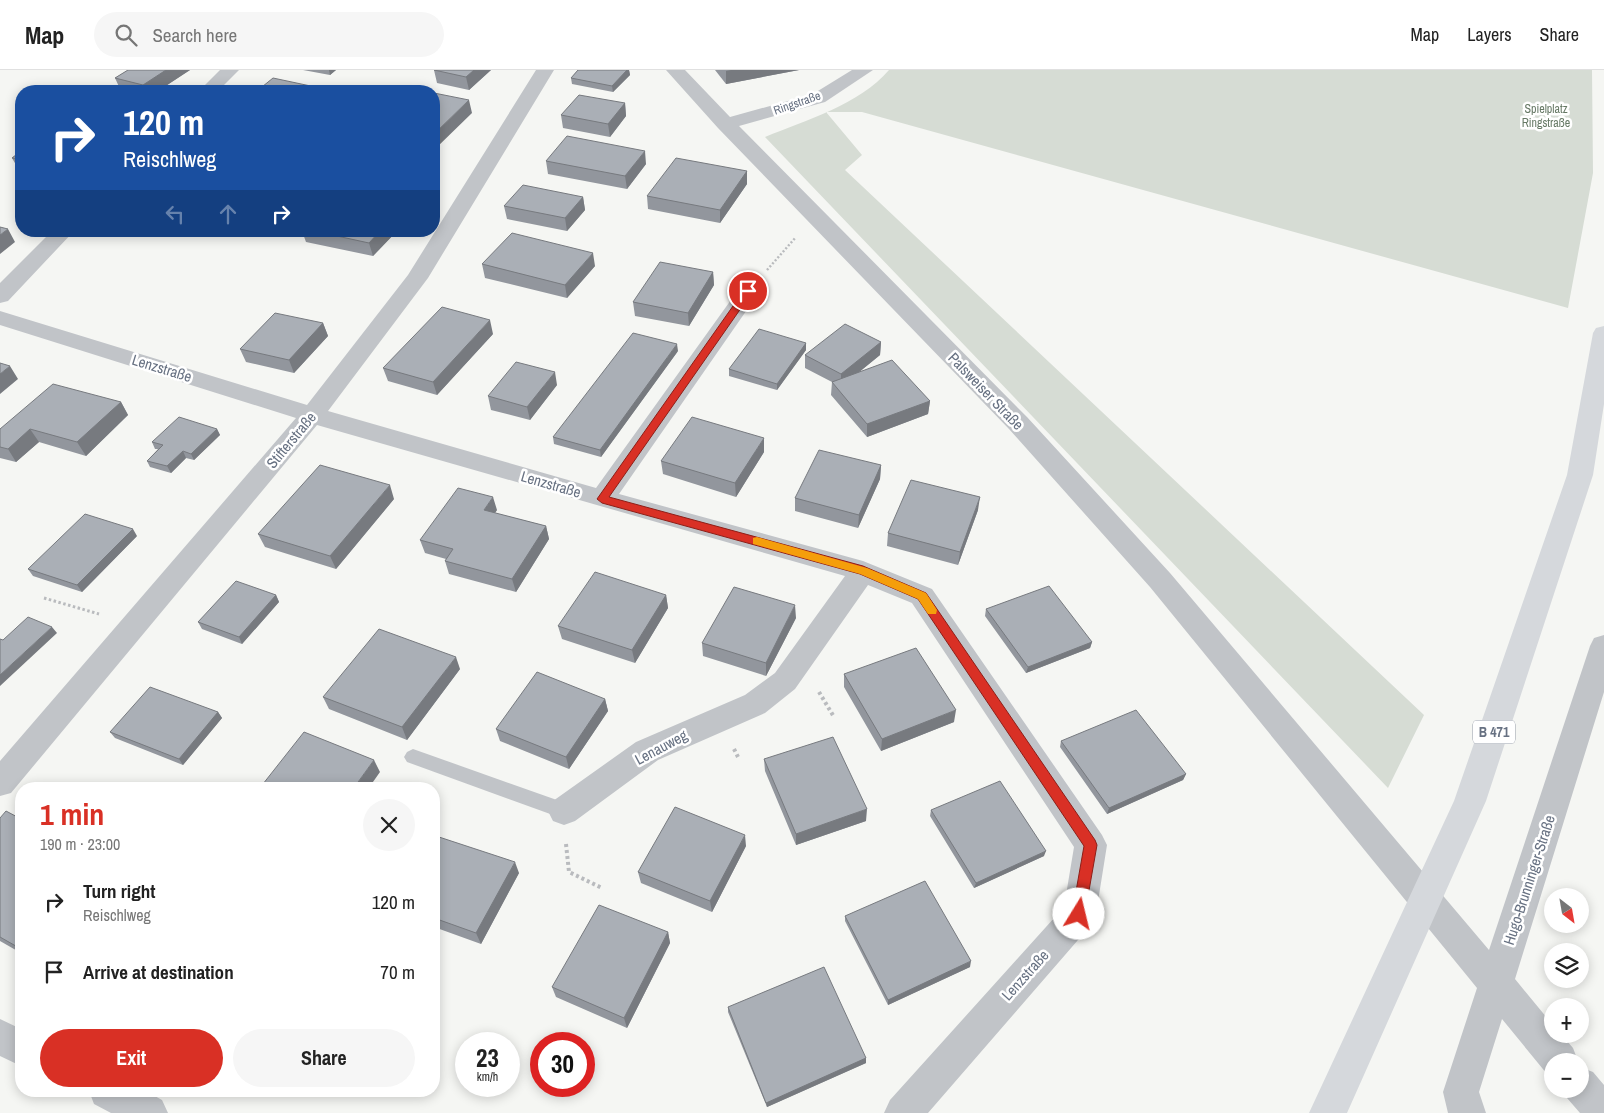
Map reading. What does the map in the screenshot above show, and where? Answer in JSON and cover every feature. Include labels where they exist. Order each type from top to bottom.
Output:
[{"type":"highway","name":"B 471","points":[[1328,1113],[1470,801],[1580,475],[1604,333]]},
{"type":"street","points":[[214,85],[230,70]]},
{"type":"street","name":"Stifterstraße","points":[[0,783],[312,415],[417,278],[545,70]]},
{"type":"street","name":"Palsweiser Straße","points":[[675,70],[725,124],[1018,424],[1160,580],[1280,727],[1553,1053]]},
{"type":"street","name":"Ringstraße","points":[[725,124],[819,98],[864,70]]},
{"type":"street","points":[[0,296],[58,237]]},
{"type":"street","points":[[602,499],[748,291]]},
{"type":"street","name":"Lenzstraße","points":[[0,318],[312,415],[602,499],[863,571],[922,596],[1090,845],[1079,914],[903,1113]]},
{"type":"street","name":"Lenauweg","points":[[564,811],[648,751],[755,704],[785,681],[863,571]]},
{"type":"street","name":"Hugo-Brunninger-Straße","points":[[1468,1113],[1461,1092],[1604,646]]},
{"type":"street","points":[[0,1037],[15,1045]]},
{"type":"street","points":[[1589,1096],[1604,1113]]},
{"type":"street","points":[[118,1097],[149,1113]]},
{"type":"lane","points":[[413,758],[564,811]]},
{"type":"path","points":[[748,291],[798,235]]},
{"type":"path","points":[[44,598],[134,625]]},
{"type":"path","points":[[564,811],[568,872],[602,888]]},
{"type":"green space","name":"Spielplatz Ringstraße","points":[[889,70],[1592,70],[1593,173],[1568,308],[862,112],[827,112],[863,93]]},
{"type":"green space","points":[[826,112],[862,155],[845,170],[1424,715],[1388,788],[765,137]]},
{"type":"building","points":[[128,70],[166,70],[143,85],[115,78]]},
{"type":"building","points":[[434,70],[474,70],[466,77]]},
{"type":"building","points":[[578,70],[627,70],[612,86],[571,78]]},
{"type":"building","points":[[273,78],[306,85],[264,85]]},
{"type":"building","points":[[440,94],[469,100],[440,128]]},
{"type":"building","points":[[579,95],[625,103],[608,124],[561,115]]},
{"type":"building","points":[[567,136],[645,151],[625,176],[546,161]]},
{"type":"building","points":[[676,158],[747,171],[720,210],[647,196]]},
{"type":"building","points":[[523,185],[583,197],[565,218],[504,206]]},
{"type":"building","points":[[0,227],[8,229],[0,235]]},
{"type":"building","points":[[512,233],[593,253],[565,285],[482,264]]},
{"type":"building","points":[[342,237],[374,237],[369,243]]},
{"type":"building","points":[[660,262],[713,272],[688,313],[633,302]]},
{"type":"building","points":[[442,307],[490,320],[433,382],[383,368]]},
{"type":"building","points":[[275,313],[323,323],[289,360],[240,349]]},
{"type":"building","points":[[845,324],[881,342],[841,374],[805,355]]},
{"type":"building","points":[[759,329],[806,343],[777,384],[729,369]]},
{"type":"building","points":[[633,333],[677,344],[600,450],[553,437]]},
{"type":"building","points":[[892,360],[930,401],[867,424],[832,382]]},
{"type":"building","points":[[516,362],[555,372],[527,407],[488,396]]},
{"type":"building","points":[[0,363],[10,366],[0,374]]},
{"type":"building","points":[[53,384],[121,402],[77,442],[30,429],[8,449],[0,447],[0,429]]},
{"type":"building","points":[[179,417],[217,429],[191,454],[183,451],[167,466],[147,461],[163,445],[152,442]]},
{"type":"building","points":[[692,417],[764,438],[735,483],[661,461]]},
{"type":"building","points":[[819,450],[881,465],[859,515],[795,498]]},
{"type":"building","points":[[320,465],[390,485],[330,556],[258,534]]},
{"type":"building","points":[[911,480],[980,497],[960,552],[888,533]]},
{"type":"building","points":[[458,488],[493,497],[484,510],[546,526],[512,579],[445,561],[453,549],[420,540]]},
{"type":"building","points":[[85,514],[133,529],[77,585],[28,569]]},
{"type":"building","points":[[595,572],[666,595],[632,650],[558,626]]},
{"type":"building","points":[[236,581],[276,595],[239,637],[198,622]]},
{"type":"building","points":[[1049,586],[1092,642],[1028,667],[986,609]]},
{"type":"building","points":[[734,587],[795,605],[766,663],[702,643]]},
{"type":"building","points":[[28,617],[52,627],[0,675],[0,639],[3,640]]},
{"type":"building","points":[[379,629],[456,657],[402,727],[323,697]]},
{"type":"building","points":[[916,648],[956,710],[882,739],[844,674]]},
{"type":"building","points":[[537,672],[605,699],[566,757],[496,729]]},
{"type":"building","points":[[150,687],[218,712],[179,759],[110,732]]},
{"type":"building","points":[[1136,710],[1186,774],[1109,808],[1061,741]]},
{"type":"building","points":[[304,732],[374,760],[358,782],[265,782]]},
{"type":"building","points":[[833,737],[867,809],[796,834],[764,759]]},
{"type":"building","points":[[1000,781],[1046,851],[976,883],[931,810]]},
{"type":"building","points":[[675,807],[745,835],[710,901],[638,872]]},
{"type":"building","points":[[6,811],[15,816],[15,946],[0,937],[0,818]]},
{"type":"building","points":[[440,837],[515,862],[476,933],[440,920]]},
{"type":"building","points":[[925,881],[971,961],[888,1000],[845,916]]},
{"type":"building","points":[[599,905],[668,932],[624,1018],[552,987]]},
{"type":"building","points":[[824,967],[866,1058],[766,1103],[728,1007]]},
{"type":"slow traffic","points":[[757,541],[863,571],[922,596],[932,610]]},
{"type":"route","points":[[748,291],[602,499],[863,571],[922,596],[1090,845],[1079,914]]}]
